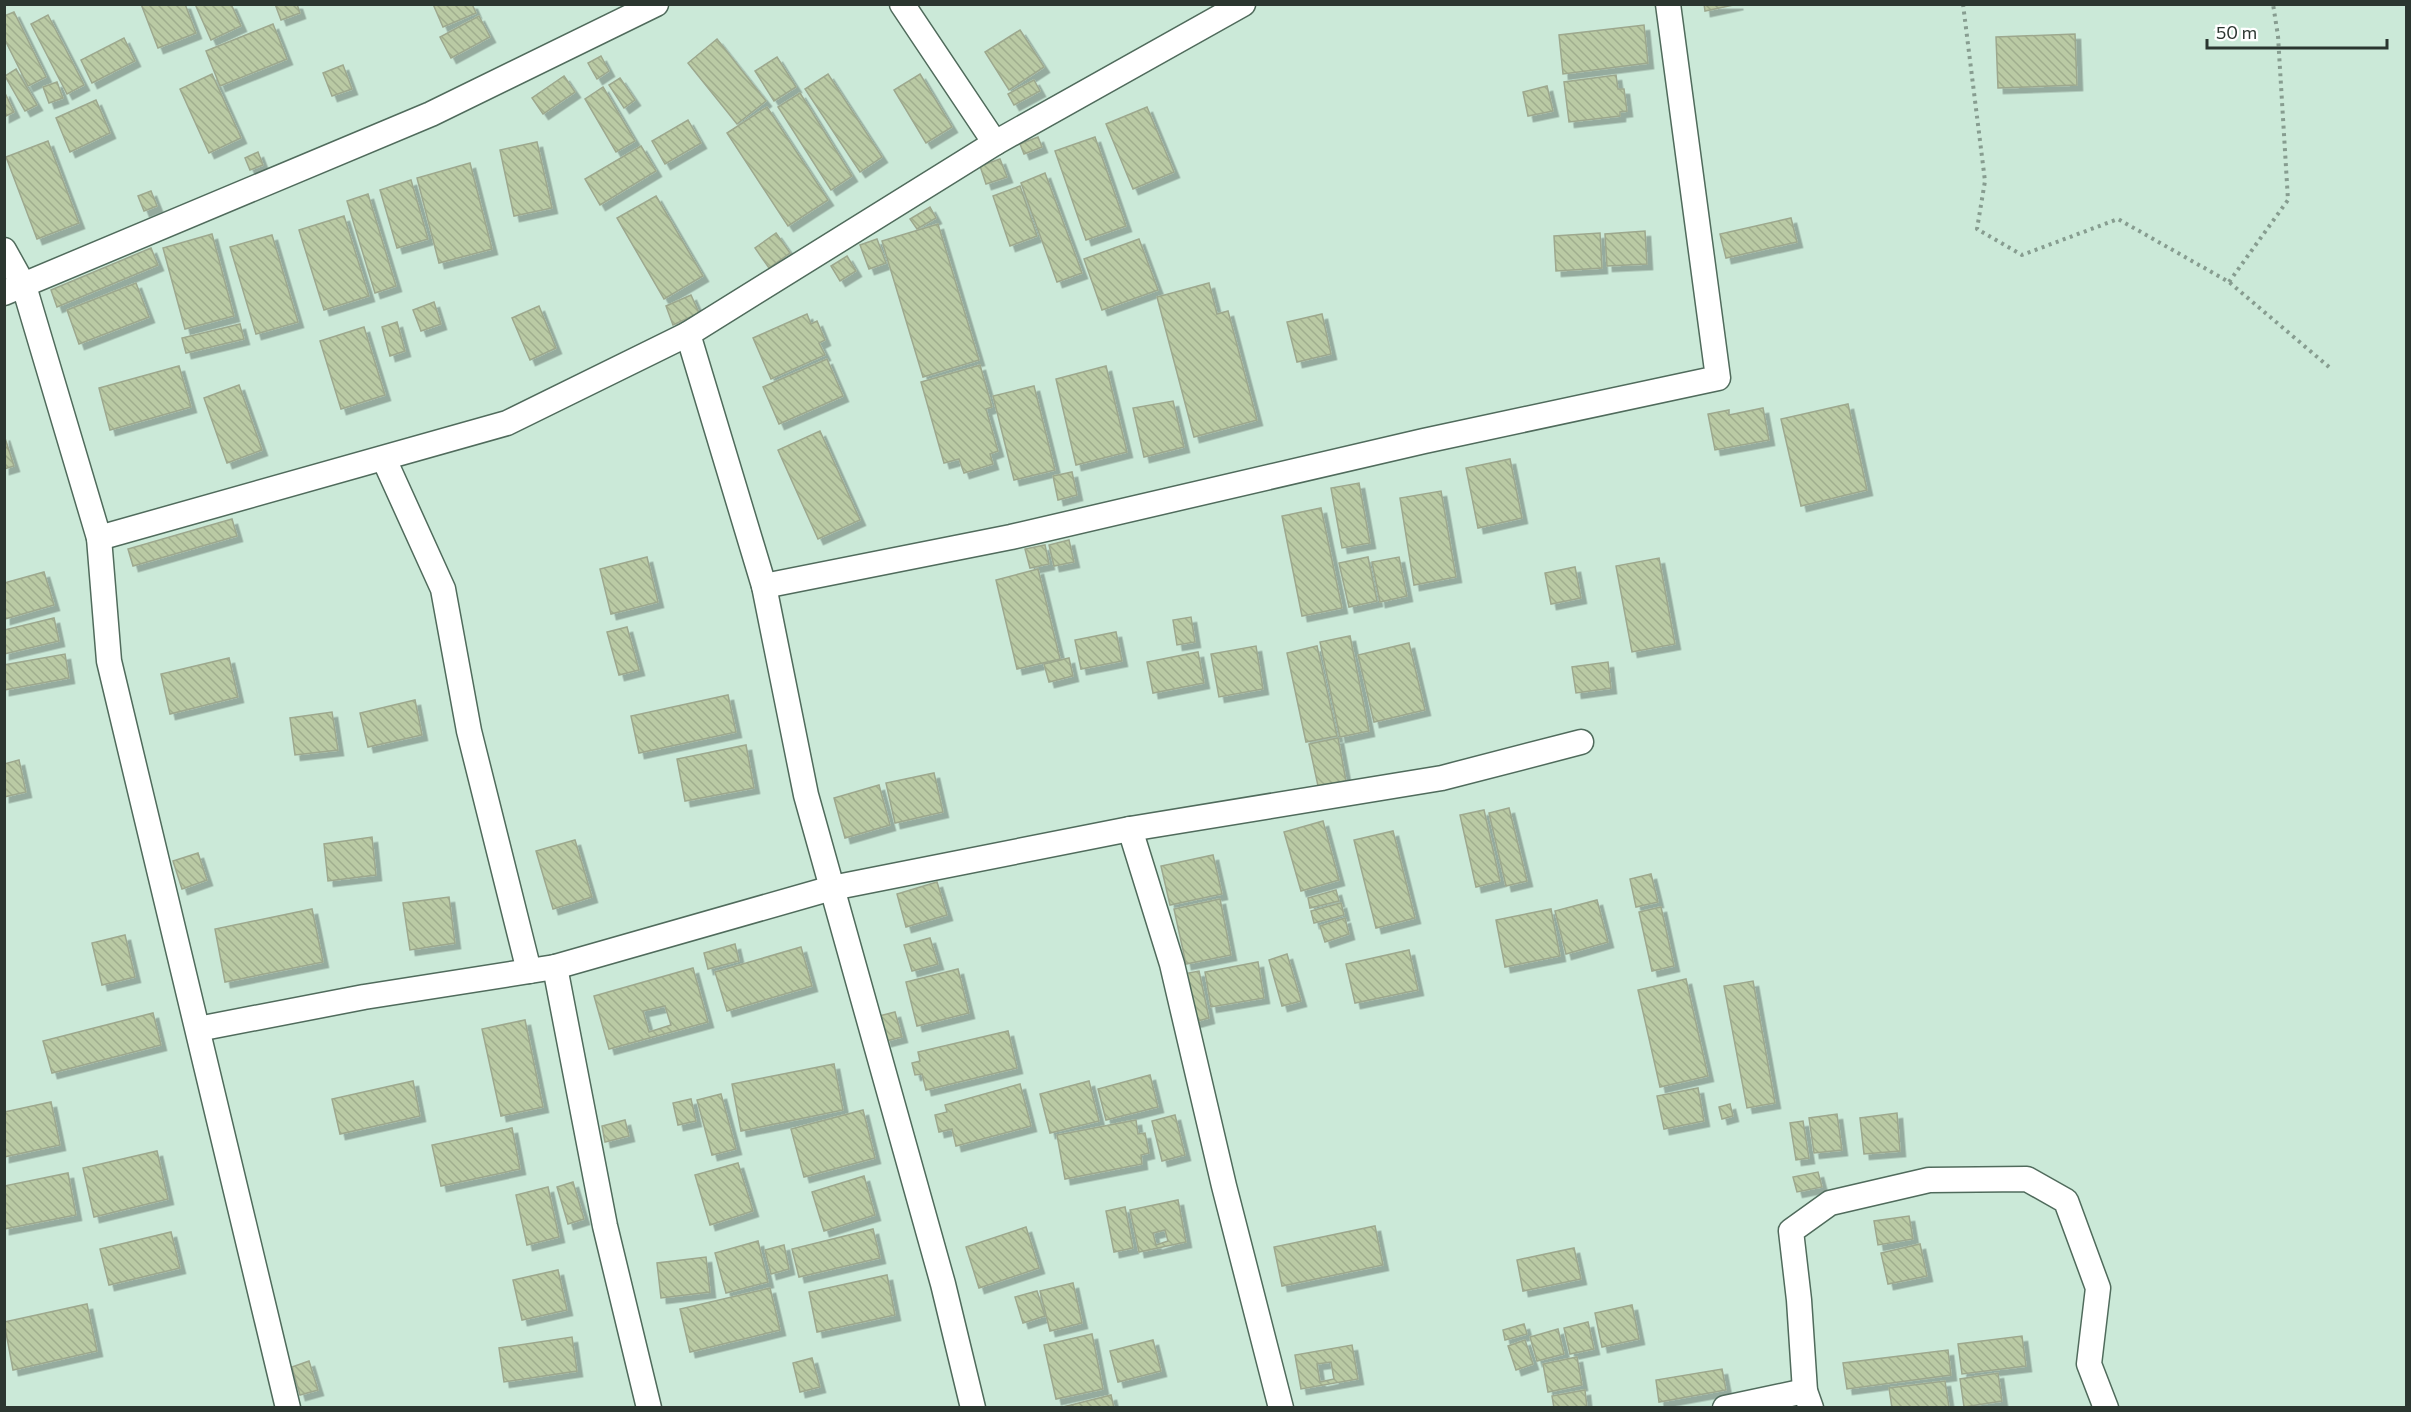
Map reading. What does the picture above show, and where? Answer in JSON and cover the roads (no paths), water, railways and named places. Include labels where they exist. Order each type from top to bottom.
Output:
[{"type":"street","points":[[14,289],[431,114],[656,4]]},
{"type":"street","points":[[902,4],[995,143]]},
{"type":"street","points":[[99,538],[507,423],[688,334],[995,143],[1243,4]]},
{"type":"street","points":[[764,585],[1011,537],[1424,441],[1718,378],[1668,4]]},
{"type":"street","points":[[4,250],[14,289],[99,538],[109,662],[288,1407]]},
{"type":"street","points":[[688,334],[764,585],[806,795],[940,1273],[973,1407]]},
{"type":"street","points":[[384,459],[443,589],[469,731],[529,971]]},
{"type":"street","points":[[198,1029],[364,997],[555,967],[832,888],[1130,829],[1442,778],[1581,741]]},
{"type":"street","points":[[1130,829],[1172,964],[1224,1186],[1281,1407]]},
{"type":"street","points":[[555,967],[605,1226],[649,1407]]},
{"type":"street","points":[[1725,1407],[1808,1399],[1791,1231],[1830,1203],[1929,1180],[2027,1179],[2066,1201],[2098,1288],[2089,1364],[2106,1407]]}]
